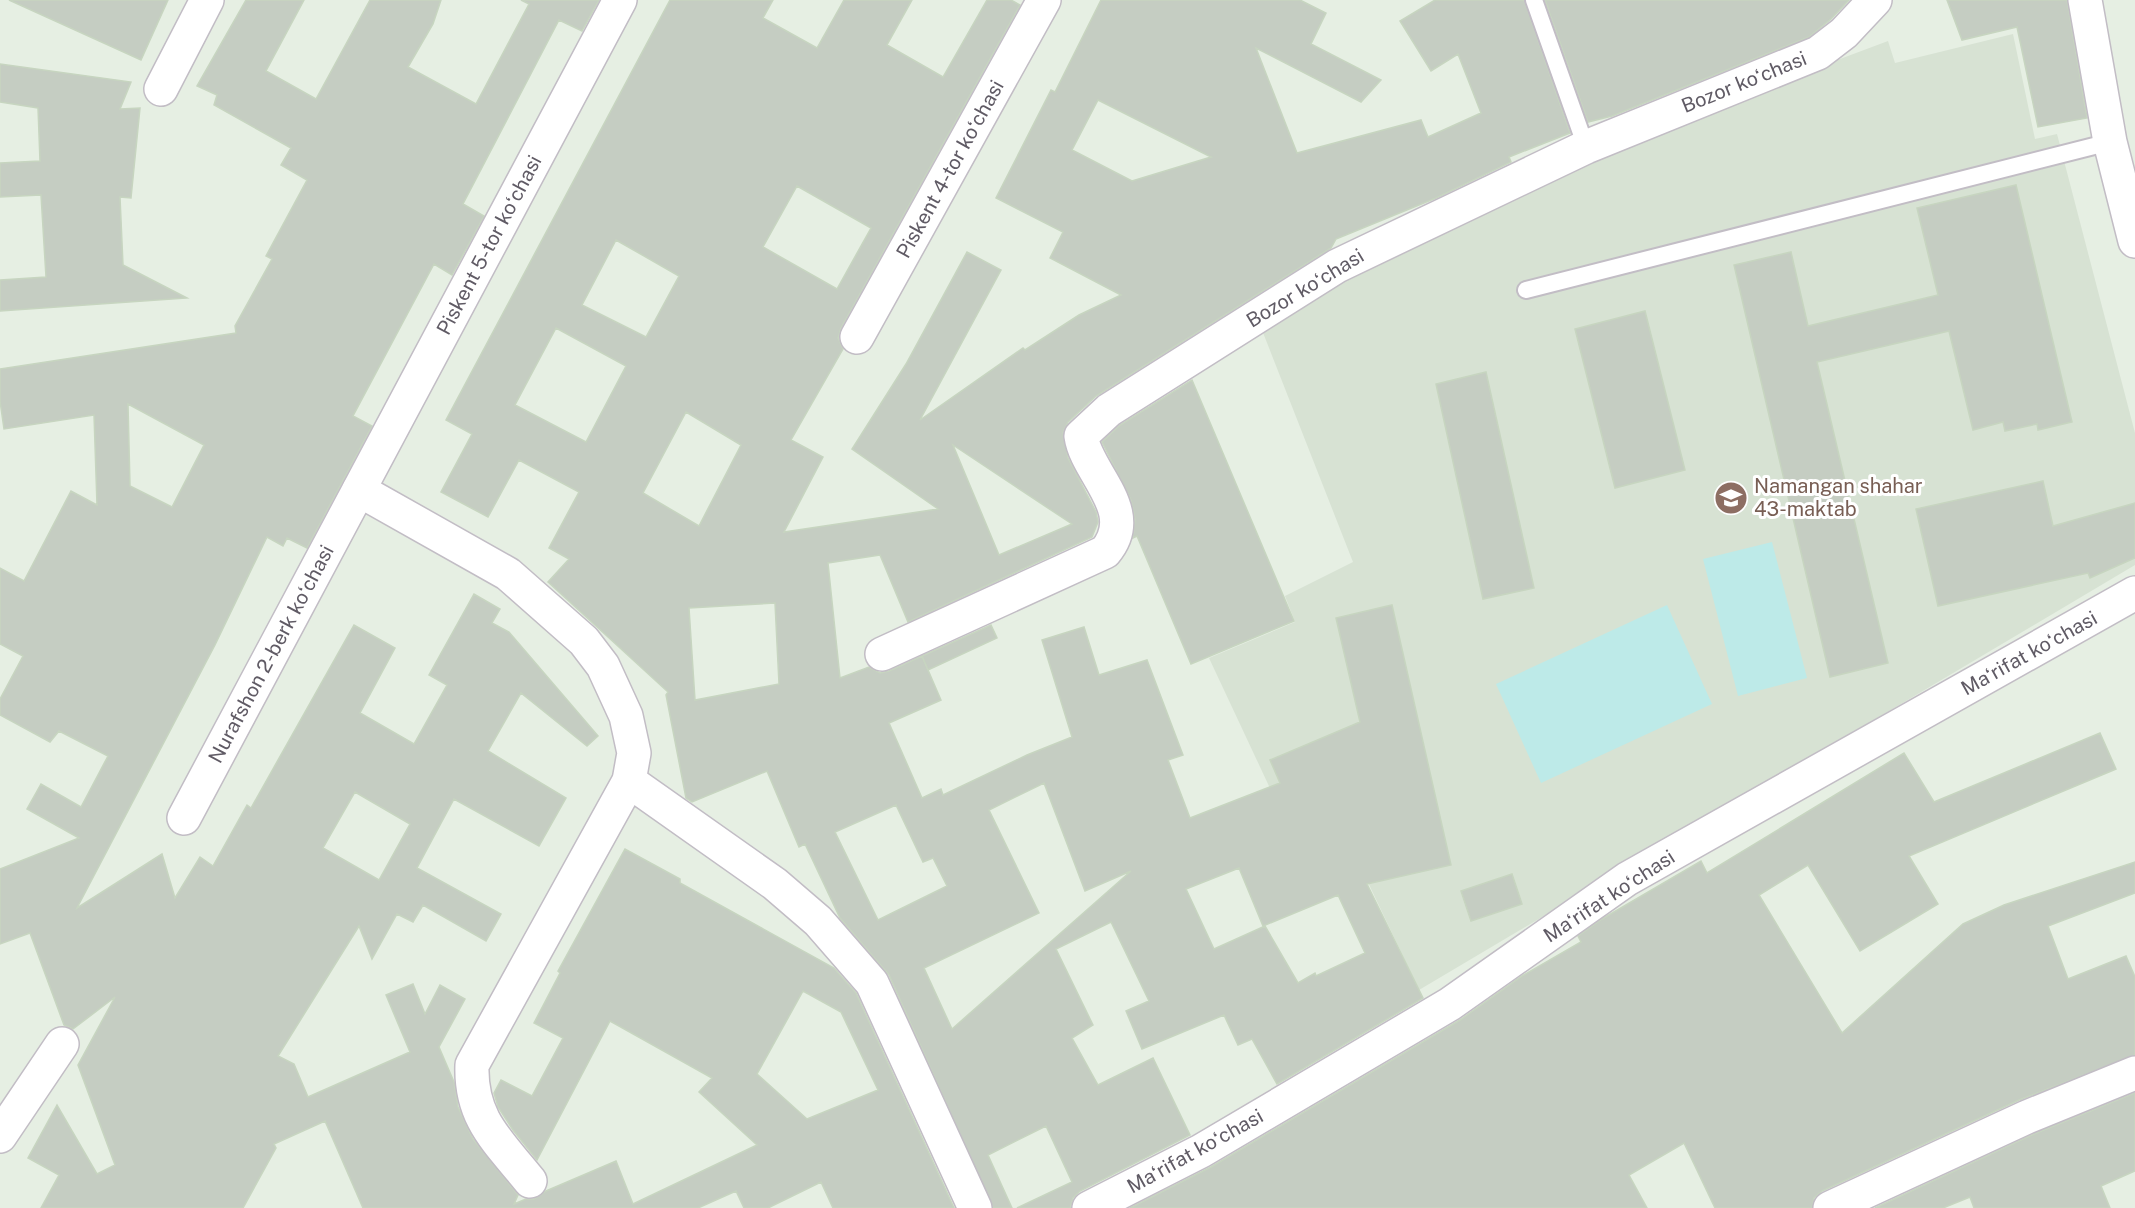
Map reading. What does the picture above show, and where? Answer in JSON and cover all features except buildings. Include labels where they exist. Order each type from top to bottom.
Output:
[{"type":"street","points":[[161,89],[207,0]]},
{"type":"street","name":"Piskent 5-tor koʻchasi","points":[[359,490],[620,0]]},
{"type":"street","name":"Piskent 4-tor koʻchasi","points":[[857,338],[1044,0]]},
{"type":"street","name":"Bozor koʻchasi","points":[[882,654],[1105,552],[1113,543],[1117,520],[1102,477],[1085,451],[1081,435],[1109,410],[1337,266],[1586,147],[1818,53],[1844,33],[1875,0]]},
{"type":"street","points":[[2085,0],[2110,142],[2135,240]]},
{"type":"street","points":[[359,490],[508,574],[584,641],[603,666],[626,716],[634,753],[629,781],[472,1065],[471,1086],[476,1107],[486,1125],[530,1181]]},
{"type":"street","name":"Nurafshon 2-berk koʻchasi","points":[[184,818],[359,490]]},
{"type":"street","name":"Maʻrifat koʻchasi","points":[[1089,1208],[1201,1151],[1450,1004],[1627,879],[2135,593]]},
{"type":"street","points":[[629,781],[776,884],[819,921],[872,983],[975,1208]]},
{"type":"street","points":[[0,1136],[62,1044]]},
{"type":"street","points":[[1830,1208],[2027,1117],[2135,1073]]},
{"type":"lane","points":[[1534,0],[1586,147]]},
{"type":"lane","points":[[1526,290],[2110,142]]},
{"type":"shaded area","name":"Namangan shahar 43-maktab","points":[[2013,34],[2035,139],[2057,134],[2135,433],[2135,565],[1419,990],[1328,798],[1283,816],[1209,658],[1295,622],[1285,596],[1353,562],[1260,325],[1416,241],[1610,151],[1840,59],[1888,41],[1895,63]]},
{"type":"shaded area","points":[[1772,542],[1807,678],[1738,696],[1703,559]]},
{"type":"shaded area","points":[[1667,605],[1712,704],[1541,783],[1496,684]]},
{"type":"place","name":"Namangan shahar 43-maktab","points":[[1731,498]]}]
